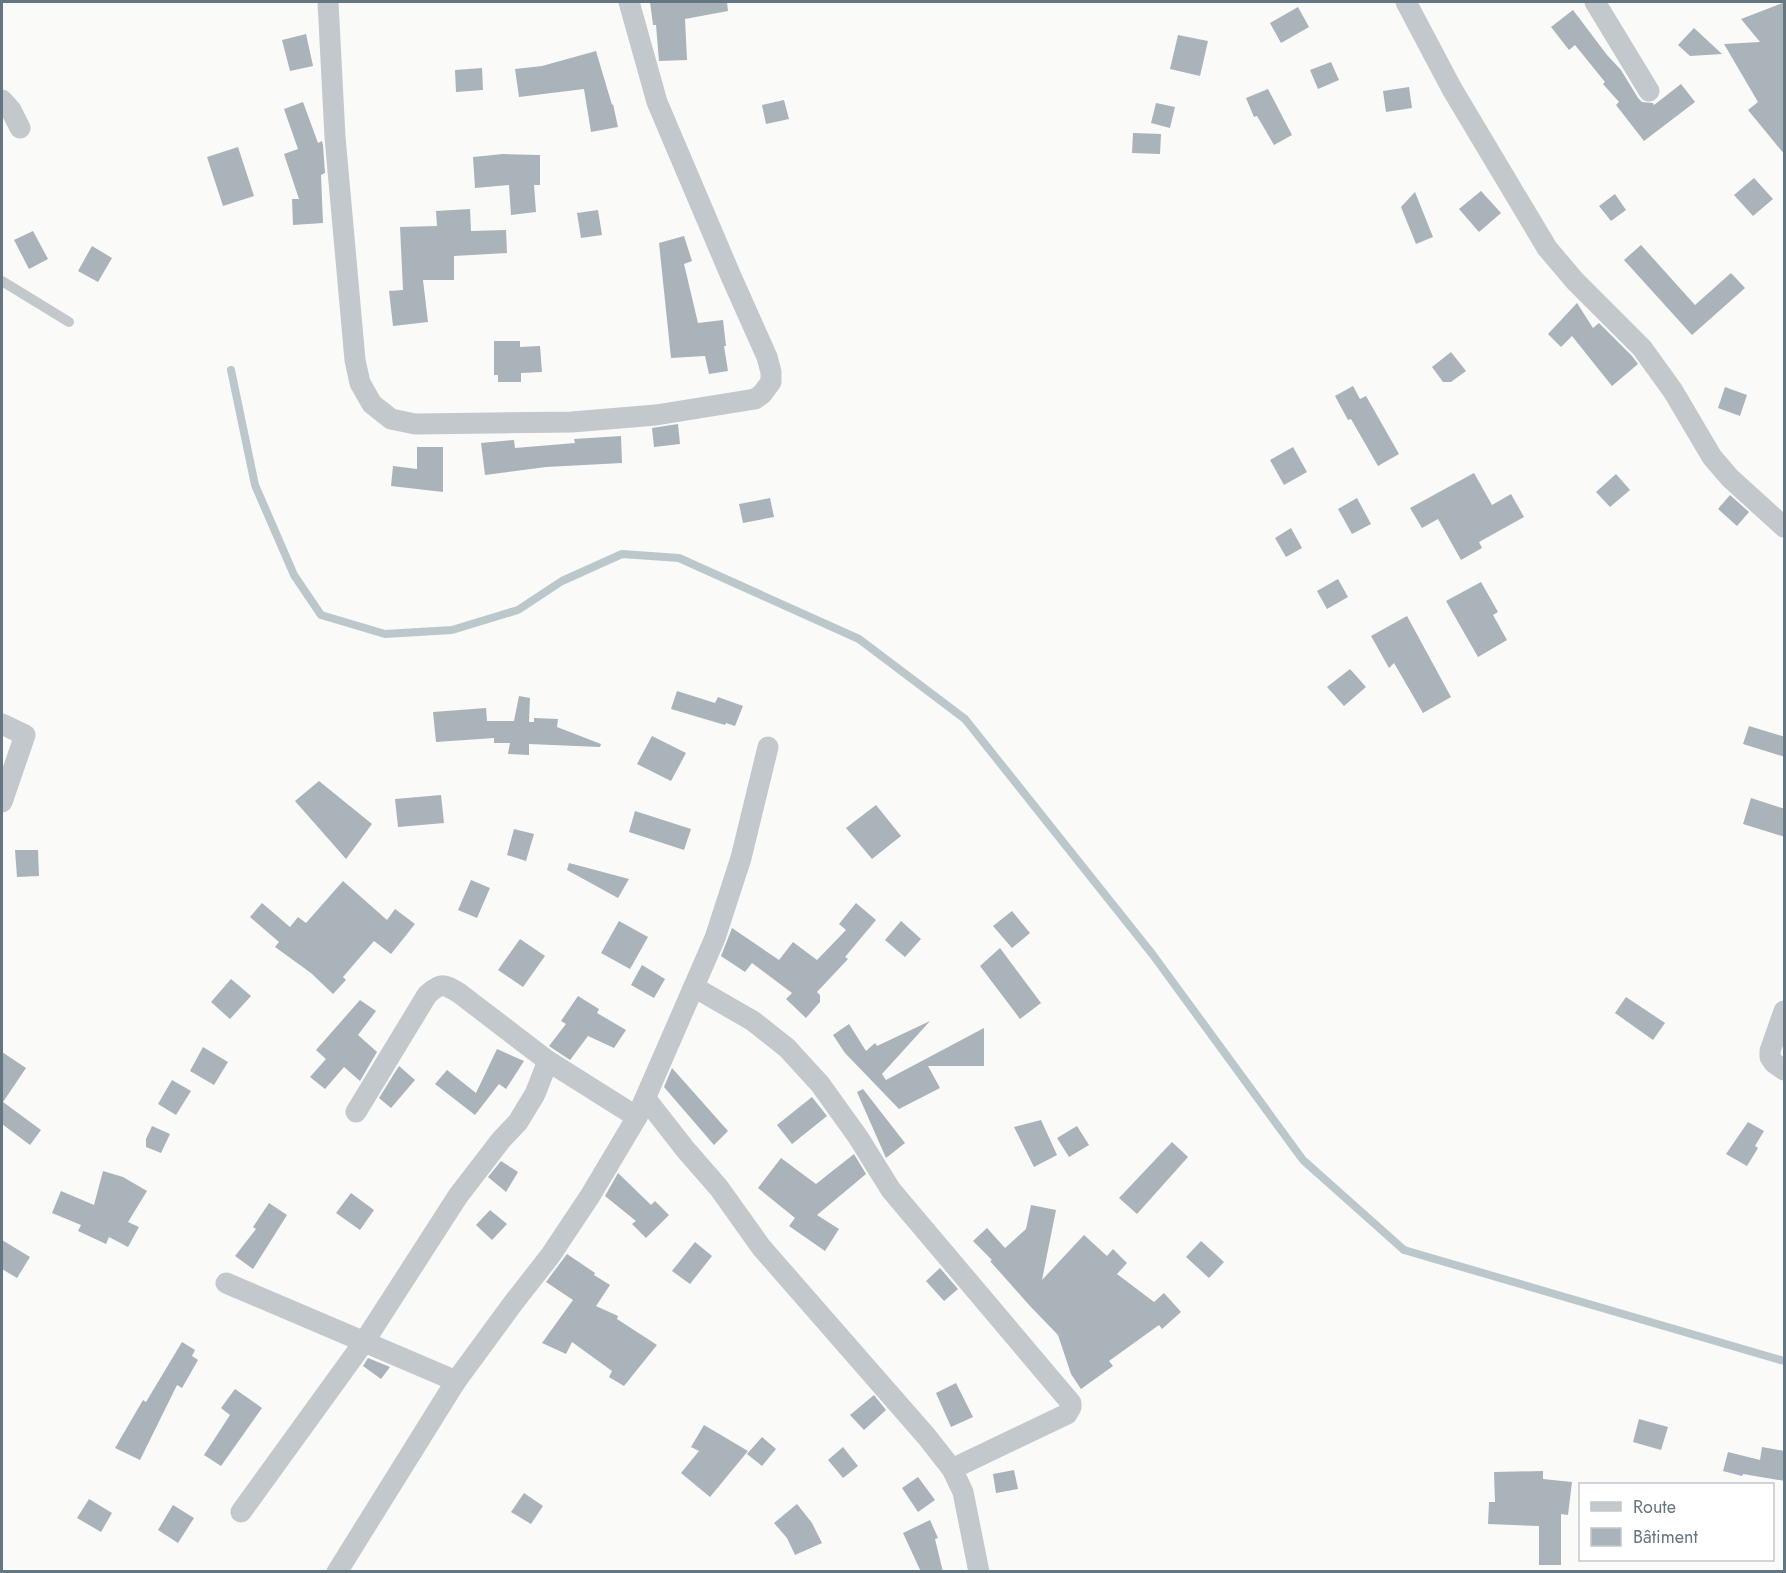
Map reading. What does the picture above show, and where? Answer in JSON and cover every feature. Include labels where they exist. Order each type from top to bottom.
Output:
[{"type":"street","points":[[328,2],[335,137],[355,360],[360,383],[372,404],[391,419],[415,424],[572,422],[656,415],[755,399],[771,382],[767,357],[657,102],[629,2]]},
{"type":"street","points":[[1407,2],[1452,89],[1546,248],[1575,281],[1642,348],[1673,391],[1712,457],[1730,478],[1785,527]]},
{"type":"street","points":[[1595,2],[1649,91]]},
{"type":"street","points":[[2,100],[11,110],[20,128]]},
{"type":"street","points":[[2,724],[25,735],[2,802]]},
{"type":"street","points":[[337,1572],[456,1381],[550,1256],[591,1196],[642,1108],[715,938],[741,858],[768,747]]},
{"type":"street","points":[[356,1112],[427,994],[441,985],[459,993],[548,1061],[642,1108],[685,1149],[719,1188],[761,1246],[927,1437],[952,1469],[963,1492],[979,1572]]},
{"type":"street","points":[[694,987],[753,1021],[787,1048],[820,1084],[858,1137],[891,1190],[1071,1403],[1067,1414],[952,1469]]},
{"type":"street","points":[[1785,1011],[1770,1051],[1770,1057],[1774,1063],[1785,1070]]},
{"type":"street","points":[[241,1512],[364,1342],[458,1196],[501,1140],[518,1122],[535,1094],[548,1061]]},
{"type":"street","points":[[226,1283],[456,1381]]},
{"type":"lane","points":[[2,281],[69,322]]},
{"type":"building","points":[[650,2],[727,2],[728,11],[685,19],[687,60],[659,61],[656,25],[653,25]]},
{"type":"building","points":[[1785,2],[1785,155],[1748,110],[1758,102],[1724,44],[1760,42],[1741,19]]},
{"type":"building","points":[[1298,7],[1309,27],[1281,43],[1270,23]]},
{"type":"building","points":[[1573,10],[1621,70],[1642,102],[1654,105],[1681,84],[1695,102],[1644,141],[1616,105],[1619,102],[1603,84],[1605,82],[1575,45],[1569,50],[1551,27]]},
{"type":"building","points":[[1694,28],[1722,54],[1690,56],[1678,45]]},
{"type":"building","points":[[306,34],[313,66],[290,71],[282,40]]},
{"type":"building","points":[[1178,35],[1208,41],[1200,76],[1170,69]]},
{"type":"building","points":[[596,51],[618,127],[591,132],[584,89],[519,97],[515,69],[542,66]]},
{"type":"building","points":[[1331,62],[1339,80],[1318,89],[1310,70]]},
{"type":"building","points":[[482,68],[483,90],[456,92],[455,70]]},
{"type":"building","points":[[1409,87],[1412,108],[1386,112],[1383,91]]},
{"type":"building","points":[[1268,89],[1292,135],[1274,145],[1257,116],[1254,117],[1246,98]]},
{"type":"building","points":[[784,100],[789,119],[766,124],[762,105]]},
{"type":"building","points":[[303,102],[318,143],[322,141],[323,145],[325,173],[321,175],[323,223],[293,225],[292,199],[299,199],[284,154],[298,149],[284,109]]},
{"type":"building","points":[[1156,103],[1175,107],[1170,128],[1151,123]]},
{"type":"building","points":[[1133,133],[1161,134],[1160,154],[1132,153]]},
{"type":"building","points":[[238,147],[254,196],[223,206],[207,157]]},
{"type":"building","points":[[503,154],[540,155],[540,185],[534,185],[536,212],[511,215],[509,185],[475,188],[473,157]]},
{"type":"building","points":[[1754,178],[1773,199],[1753,216],[1734,195]]},
{"type":"building","points":[[1481,191],[1501,213],[1479,232],[1459,209]]},
{"type":"building","points":[[1415,192],[1433,237],[1416,244],[1401,207]]},
{"type":"building","points":[[1615,194],[1626,210],[1611,221],[1599,206]]},
{"type":"building","points":[[470,209],[471,231],[506,230],[507,253],[454,256],[454,280],[423,280],[428,322],[393,326],[389,291],[403,290],[400,227],[437,226],[436,211]]},
{"type":"building","points":[[598,210],[602,235],[581,238],[577,213]]},
{"type":"building","points":[[33,231],[48,259],[29,269],[14,240]]},
{"type":"building","points":[[684,236],[692,261],[684,264],[698,323],[723,320],[728,371],[709,374],[705,356],[671,358],[659,243]]},
{"type":"building","points":[[1641,245],[1695,305],[1731,273],[1745,288],[1692,335],[1624,260]]},
{"type":"building","points":[[92,246],[112,258],[98,282],[78,271]]},
{"type":"building","points":[[1577,303],[1593,328],[1599,323],[1638,364],[1612,386],[1572,336],[1561,347],[1548,334]]},
{"type":"building","points":[[494,341],[520,341],[520,347],[540,346],[542,372],[521,373],[521,382],[498,382],[498,375],[494,375]]},
{"type":"building","points":[[1451,352],[1466,371],[1451,382],[1443,382],[1432,367]]},
{"type":"building","points":[[1353,386],[1360,399],[1366,396],[1399,454],[1378,466],[1335,396]]},
{"type":"building","points":[[1725,387],[1747,395],[1740,416],[1718,408]]},
{"type":"building","points":[[678,424],[680,444],[654,447],[652,428]]},
{"type":"building","points":[[621,436],[622,463],[546,467],[485,475],[481,443],[514,440],[515,448],[575,443],[574,439]]},
{"type":"building","points":[[417,447],[443,447],[443,492],[391,486],[393,466],[417,469]]},
{"type":"building","points":[[1293,447],[1307,472],[1284,485],[1270,460]]},
{"type":"building","points":[[1474,473],[1492,505],[1511,494],[1524,517],[1479,542],[1482,548],[1461,560],[1438,519],[1422,528],[1410,508]]},
{"type":"building","points":[[1616,474],[1630,490],[1610,507],[1596,492]]},
{"type":"building","points":[[1730,495],[1749,512],[1737,526],[1718,509]]},
{"type":"building","points":[[770,498],[774,517],[743,523],[739,504]]},
{"type":"building","points":[[1357,498],[1371,524],[1352,534],[1338,509]]},
{"type":"building","points":[[1291,528],[1302,548],[1286,557],[1275,538]]},
{"type":"building","points":[[1338,579],[1348,597],[1327,609],[1317,591]]},
{"type":"building","points":[[1481,582],[1498,612],[1493,615],[1507,640],[1478,657],[1446,601]]},
{"type":"building","points":[[1407,616],[1451,697],[1423,713],[1394,663],[1389,668],[1371,636]]},
{"type":"building","points":[[1350,669],[1366,687],[1344,706],[1327,687]]},
{"type":"building","points":[[677,691],[715,703],[718,697],[743,706],[735,726],[671,709]]},
{"type":"building","points":[[519,696],[530,698],[529,722],[534,722],[534,718],[558,719],[557,727],[601,744],[600,747],[529,744],[529,755],[508,754],[510,743],[494,743],[494,738],[436,742],[433,712],[486,708],[487,721],[514,721]]},
{"type":"building","points":[[1749,726],[1785,737],[1785,757],[1743,744]]},
{"type":"building","points":[[652,736],[686,753],[671,781],[637,764]]},
{"type":"building","points":[[319,781],[372,824],[346,859],[295,801]]},
{"type":"building","points":[[441,795],[444,823],[398,827],[395,799]]},
{"type":"building","points":[[1751,798],[1785,809],[1785,837],[1743,824]]},
{"type":"building","points":[[876,805],[901,836],[872,859],[846,828]]},
{"type":"building","points":[[635,811],[691,829],[684,850],[629,832]]},
{"type":"building","points":[[514,829],[534,834],[526,861],[507,855]]},
{"type":"building","points":[[15,850],[38,850],[39,876],[17,877]]},
{"type":"building","points":[[569,863],[629,879],[618,898],[567,870]]},
{"type":"building","points":[[471,880],[490,888],[477,918],[458,910]]},
{"type":"building","points":[[343,881],[387,920],[395,909],[415,924],[391,954],[374,941],[343,977],[346,980],[333,994],[311,973],[275,947],[279,942],[250,917],[262,903],[290,927],[298,917],[306,923]]},
{"type":"building","points":[[856,903],[876,920],[845,957],[848,959],[817,992],[820,995],[820,1002],[806,1018],[786,999],[792,993],[752,963],[745,972],[721,956],[732,928],[779,960],[793,942],[817,960],[846,930],[839,924]]},
{"type":"building","points":[[1012,911],[1030,933],[1012,948],[993,926]]},
{"type":"building","points":[[619,921],[648,937],[630,969],[601,953]]},
{"type":"building","points":[[901,921],[921,939],[905,957],[885,940]]},
{"type":"building","points":[[520,939],[545,956],[523,987],[498,970]]},
{"type":"building","points":[[1000,948],[1041,1003],[1020,1019],[980,966]]},
{"type":"building","points":[[642,965],[665,979],[654,998],[631,985]]},
{"type":"building","points":[[231,979],[251,996],[230,1019],[211,1002]]},
{"type":"building","points":[[578,996],[599,1009],[597,1013],[626,1030],[614,1048],[588,1036],[570,1060],[549,1046],[566,1024],[561,1021]]},
{"type":"building","points":[[1626,997],[1665,1023],[1653,1040],[1615,1013]]},
{"type":"building","points":[[360,1000],[376,1011],[358,1035],[377,1052],[360,1081],[344,1067],[325,1089],[310,1077],[326,1059],[316,1050]]},
{"type":"building","points":[[930,1021],[882,1074],[886,1080],[984,1028],[984,1066],[928,1066],[940,1088],[899,1109],[845,1053],[833,1035],[849,1024],[866,1051],[875,1043],[877,1046]]},
{"type":"building","points":[[203,1047],[228,1062],[214,1085],[190,1071]]},
{"type":"building","points":[[497,1049],[524,1061],[506,1089],[499,1084],[475,1115],[435,1084],[447,1070],[476,1093]]},
{"type":"building","points":[[2,1052],[26,1068],[3,1102],[41,1130],[30,1145],[2,1124]]},
{"type":"building","points":[[399,1066],[415,1080],[391,1108],[379,1098]]},
{"type":"building","points":[[672,1068],[728,1131],[714,1145],[664,1087]]},
{"type":"building","points":[[172,1080],[191,1091],[176,1115],[158,1104]]},
{"type":"building","points":[[863,1089],[905,1143],[886,1158],[857,1092]]},
{"type":"building","points":[[812,1097],[827,1116],[792,1144],[777,1125]]},
{"type":"building","points":[[1041,1120],[1057,1155],[1034,1167],[1014,1127]]},
{"type":"building","points":[[1748,1122],[1764,1131],[1755,1146],[1758,1148],[1747,1166],[1726,1154]]},
{"type":"building","points":[[152,1126],[170,1134],[161,1153],[146,1147],[146,1139]]},
{"type":"building","points":[[1077,1126],[1089,1145],[1069,1157],[1057,1138]]},
{"type":"building","points":[[1172,1142],[1188,1157],[1137,1214],[1119,1198]]},
{"type":"building","points":[[854,1154],[866,1174],[817,1215],[839,1229],[825,1251],[789,1226],[795,1218],[758,1188],[781,1158],[816,1184]]},
{"type":"building","points":[[501,1161],[518,1172],[506,1192],[488,1177]]},
{"type":"building","points":[[103,1171],[123,1177],[147,1191],[128,1222],[139,1227],[128,1247],[109,1237],[106,1244],[78,1231],[81,1225],[52,1213],[61,1191],[94,1205]]},
{"type":"building","points":[[618,1173],[651,1205],[655,1201],[669,1215],[646,1238],[632,1224],[636,1221],[605,1196]]},
{"type":"building","points":[[351,1193],[374,1210],[360,1230],[336,1213]]},
{"type":"building","points":[[269,1203],[287,1215],[253,1269],[235,1256],[256,1229],[253,1227]]},
{"type":"building","points":[[1031,1205],[1056,1210],[1042,1280],[1084,1235],[1107,1256],[1113,1249],[1127,1263],[1117,1274],[1154,1302],[1164,1293],[1181,1312],[1162,1329],[1159,1325],[1109,1361],[1113,1366],[1081,1389],[1071,1374],[1058,1335],[973,1241],[987,1228],[1005,1248],[1026,1229]]},
{"type":"building","points":[[490,1210],[507,1224],[492,1240],[476,1225]]},
{"type":"building","points":[[2,1240],[30,1257],[17,1278],[2,1269]]},
{"type":"building","points":[[1201,1241],[1224,1262],[1209,1278],[1186,1257]]},
{"type":"building","points":[[695,1242],[712,1256],[690,1284],[672,1271]]},
{"type":"building","points":[[567,1254],[610,1285],[596,1306],[618,1316],[617,1319],[657,1345],[624,1386],[609,1377],[612,1371],[572,1342],[566,1354],[542,1343],[573,1300],[546,1282]]},
{"type":"building","points":[[940,1268],[958,1289],[944,1301],[926,1281]]},
{"type":"building","points":[[182,1342],[195,1350],[192,1356],[198,1360],[182,1388],[177,1385],[140,1460],[115,1448],[143,1400],[146,1402]]},
{"type":"building","points":[[368,1358],[390,1367],[381,1379],[363,1366]]},
{"type":"building","points":[[956,1383],[973,1417],[951,1427],[936,1393]]},
{"type":"building","points":[[235,1389],[262,1408],[221,1466],[204,1455],[230,1415],[221,1408]]},
{"type":"building","points":[[874,1395],[886,1410],[864,1430],[850,1415]]},
{"type":"building","points":[[1639,1419],[1668,1427],[1661,1450],[1633,1442]]},
{"type":"building","points":[[704,1425],[748,1451],[710,1497],[681,1473],[699,1451],[691,1447]]},
{"type":"building","points":[[762,1437],[776,1449],[762,1466],[747,1454]]},
{"type":"building","points":[[843,1447],[858,1466],[843,1478],[828,1460]]},
{"type":"building","points":[[1762,1447],[1785,1451],[1785,1481],[1743,1474],[1742,1476],[1723,1471],[1728,1452],[1760,1460]]},
{"type":"building","points":[[1014,1470],[1018,1489],[996,1493],[993,1474]]},
{"type":"building","points":[[1543,1471],[1543,1479],[1572,1482],[1568,1515],[1561,1514],[1561,1565],[1539,1565],[1539,1526],[1488,1524],[1489,1502],[1495,1502],[1494,1472]]},
{"type":"building","points":[[918,1477],[935,1500],[918,1512],[902,1488]]},
{"type":"building","points":[[524,1493],[543,1506],[531,1524],[511,1512]]},
{"type":"building","points":[[89,1499],[112,1513],[101,1532],[77,1518]]},
{"type":"building","points":[[797,1504],[812,1523],[822,1543],[795,1555],[787,1538],[774,1523]]},
{"type":"building","points":[[173,1505],[194,1518],[178,1543],[158,1530]]},
{"type":"building","points":[[930,1520],[938,1538],[935,1539],[943,1572],[921,1572],[903,1533]]},
{"type":"waterway","points":[[231,370],[255,485],[294,575],[321,615],[385,634],[452,630],[518,610],[562,581],[622,554],[679,558],[859,639],[965,719],[1153,955],[1303,1160],[1404,1250],[1784,1361]]}]
